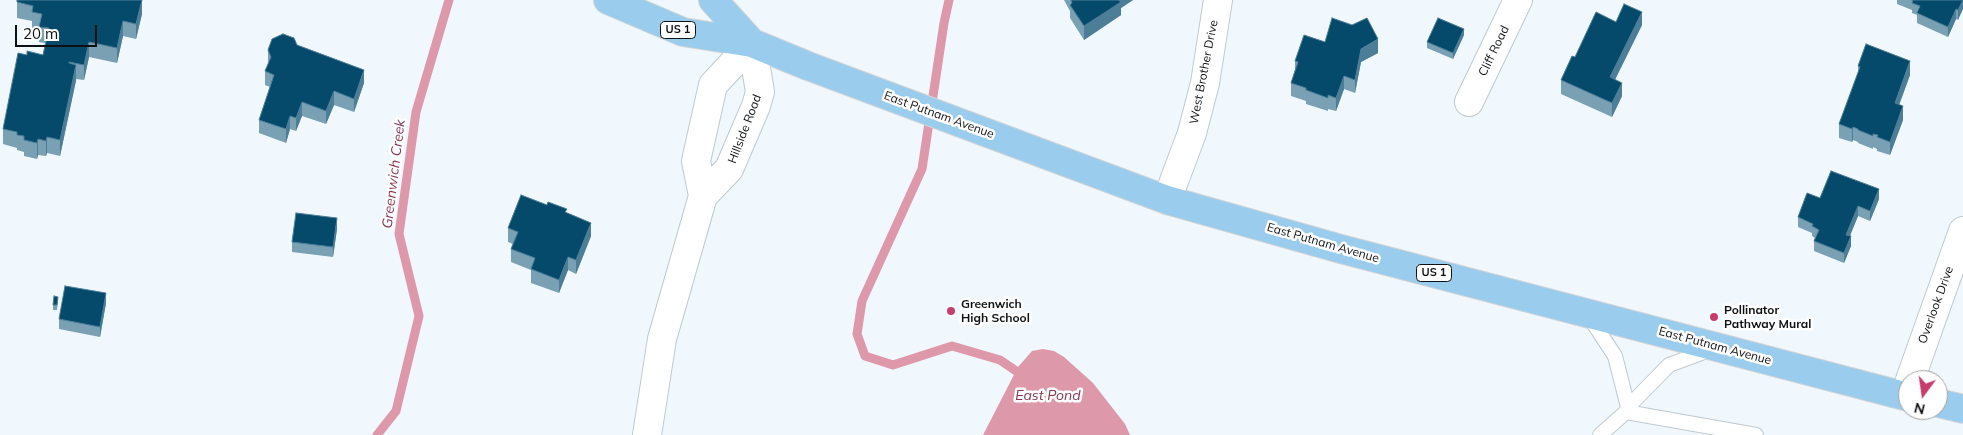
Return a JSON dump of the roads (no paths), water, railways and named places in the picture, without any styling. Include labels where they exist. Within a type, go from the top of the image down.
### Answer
[{"type":"main road","name":"East Putnam Avenue","points":[[608,0],[683,32],[752,43],[872,90],[1168,200],[1340,249],[1717,347],[1898,387]]},
{"type":"main road","name":"East Putnam Avenue","points":[[713,0],[752,43]]},
{"type":"main road","points":[[1948,405],[1963,409]]},
{"type":"street","name":"West Brother Drive","points":[[1168,200],[1192,133],[1205,83],[1218,0]]},
{"type":"street","name":"Cliff Road","points":[[1469,102],[1518,0]]},
{"type":"street","name":"Hillside Road","points":[[703,196],[729,170],[758,99],[760,92],[752,43]]},
{"type":"street","name":"Hillside Road","points":[[646,435],[662,339],[703,196],[696,161],[713,85],[752,43]]},
{"type":"street","name":"Overlook Drive","points":[[1914,370],[1963,231]]},
{"type":"lane","points":[[1586,312],[1615,356],[1627,410]]},
{"type":"lane","points":[[1600,435],[1627,410],[1669,365],[1717,347]]},
{"type":"lane","points":[[1627,410],[1756,435]]},
{"type":"water","name":"East Pond","points":[[1043,349],[1054,351],[1064,357],[1093,383],[1125,424],[1130,435],[983,435],[1018,367],[1032,351]]},
{"type":"waterway","name":"Greenwich Creek","points":[[377,435],[396,411],[419,316],[399,234],[416,112],[449,0]]},
{"type":"waterway","points":[[949,0],[922,169],[862,301],[857,334],[865,356],[893,365],[952,346],[1000,360],[1025,377]]},
{"type":"place","name":"Greenwich High School","points":[[951,311]]},
{"type":"place","name":"Pollinator Pathway Mural","points":[[1714,317]]}]
